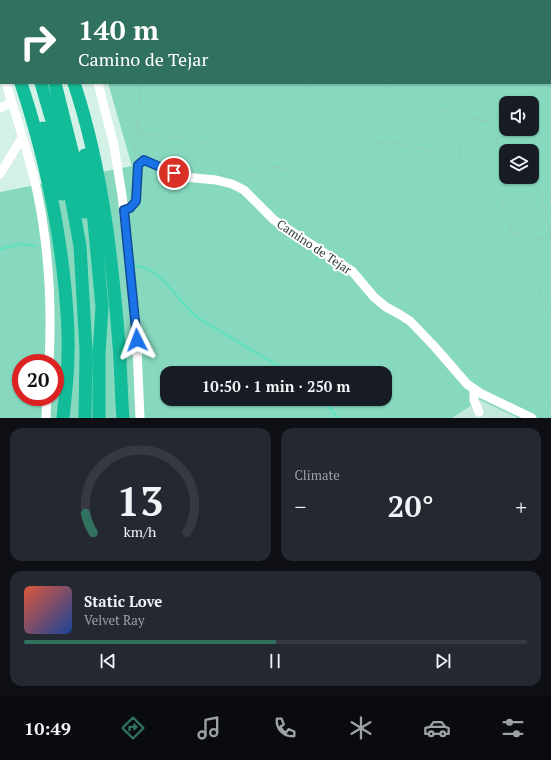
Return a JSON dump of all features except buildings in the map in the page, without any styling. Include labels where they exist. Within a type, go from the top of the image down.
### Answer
[{"type":"highway","points":[[21,84],[47,174],[62,256],[68,327],[68,349],[63,418]]},
{"type":"highway","points":[[27,84],[57,171],[83,291]]},
{"type":"highway","points":[[41,84],[66,169],[80,246],[86,350],[85,418]]},
{"type":"highway","points":[[54,84],[76,167],[88,234],[96,306],[99,353],[99,418]]},
{"type":"highway","points":[[71,84],[87,165],[92,211],[102,308],[99,353]]},
{"type":"highway","points":[[74,84],[80,100],[96,164],[105,209],[115,302],[123,418]]},
{"type":"lane","points":[[6,84],[36,191],[45,242],[50,285],[51,330],[50,354]]},
{"type":"lane","points":[[98,84],[114,146],[124,210],[136,325],[140,418]]},
{"type":"lane","points":[[0,108],[12,102]]},
{"type":"lane","points":[[0,174],[22,138]]},
{"type":"lane","points":[[124,210],[130,208],[136,201],[138,165],[144,160]]},
{"type":"lane","name":"Camino de Tejar","points":[[144,160],[184,177],[216,180],[232,184],[244,190],[274,220],[352,271],[374,297],[386,307],[410,321],[467,384],[480,393],[532,418]]},
{"type":"lane","points":[[474,389],[474,400],[479,412]]},
{"type":"lane","points":[[46,418],[47,406]]},
{"type":"path","points":[[141,84],[136,128],[137,133],[134,150],[136,157],[144,160]]},
{"type":"path","points":[[308,84],[313,87],[331,114],[350,130],[369,140],[384,144],[398,143],[416,147],[462,164],[474,169],[490,183],[502,204],[518,250],[539,290],[551,321]]},
{"type":"path","points":[[383,84],[385,87],[397,92],[400,91],[423,106],[442,110],[459,117],[487,121],[499,115]]},
{"type":"path","points":[[442,110],[448,119],[453,123],[457,132],[462,164]]},
{"type":"path","points":[[137,119],[140,127],[147,134]]},
{"type":"path","points":[[487,121],[497,137],[499,147]]},
{"type":"path","points":[[137,133],[143,135],[152,133],[206,143],[220,150],[234,160],[242,174],[249,176],[267,170],[271,167],[280,168],[290,172],[339,209],[370,248],[383,274],[394,290],[410,306],[415,317]]},
{"type":"path","points":[[512,233],[523,233],[534,239],[551,238],[543,200],[536,184]]},
{"type":"path","points":[[538,189],[551,202]]},
{"type":"path","points":[[548,418],[549,407],[551,406]]},
{"type":"shaded area","points":[[480,400],[518,418],[452,418]]},
{"type":"green space","points":[[108,84],[551,84],[551,418],[518,418],[480,400],[452,418],[0,418],[0,192],[132,166]]},
{"type":"waterway","points":[[0,249],[21,244],[36,246]]},
{"type":"waterway","points":[[136,266],[145,268],[158,276],[172,289],[195,316],[278,366]]},
{"type":"waterway","points":[[328,406],[338,418]]},
{"type":"route","points":[[137,340],[124,210],[130,208],[136,201],[138,165],[144,160],[174,173]]}]
